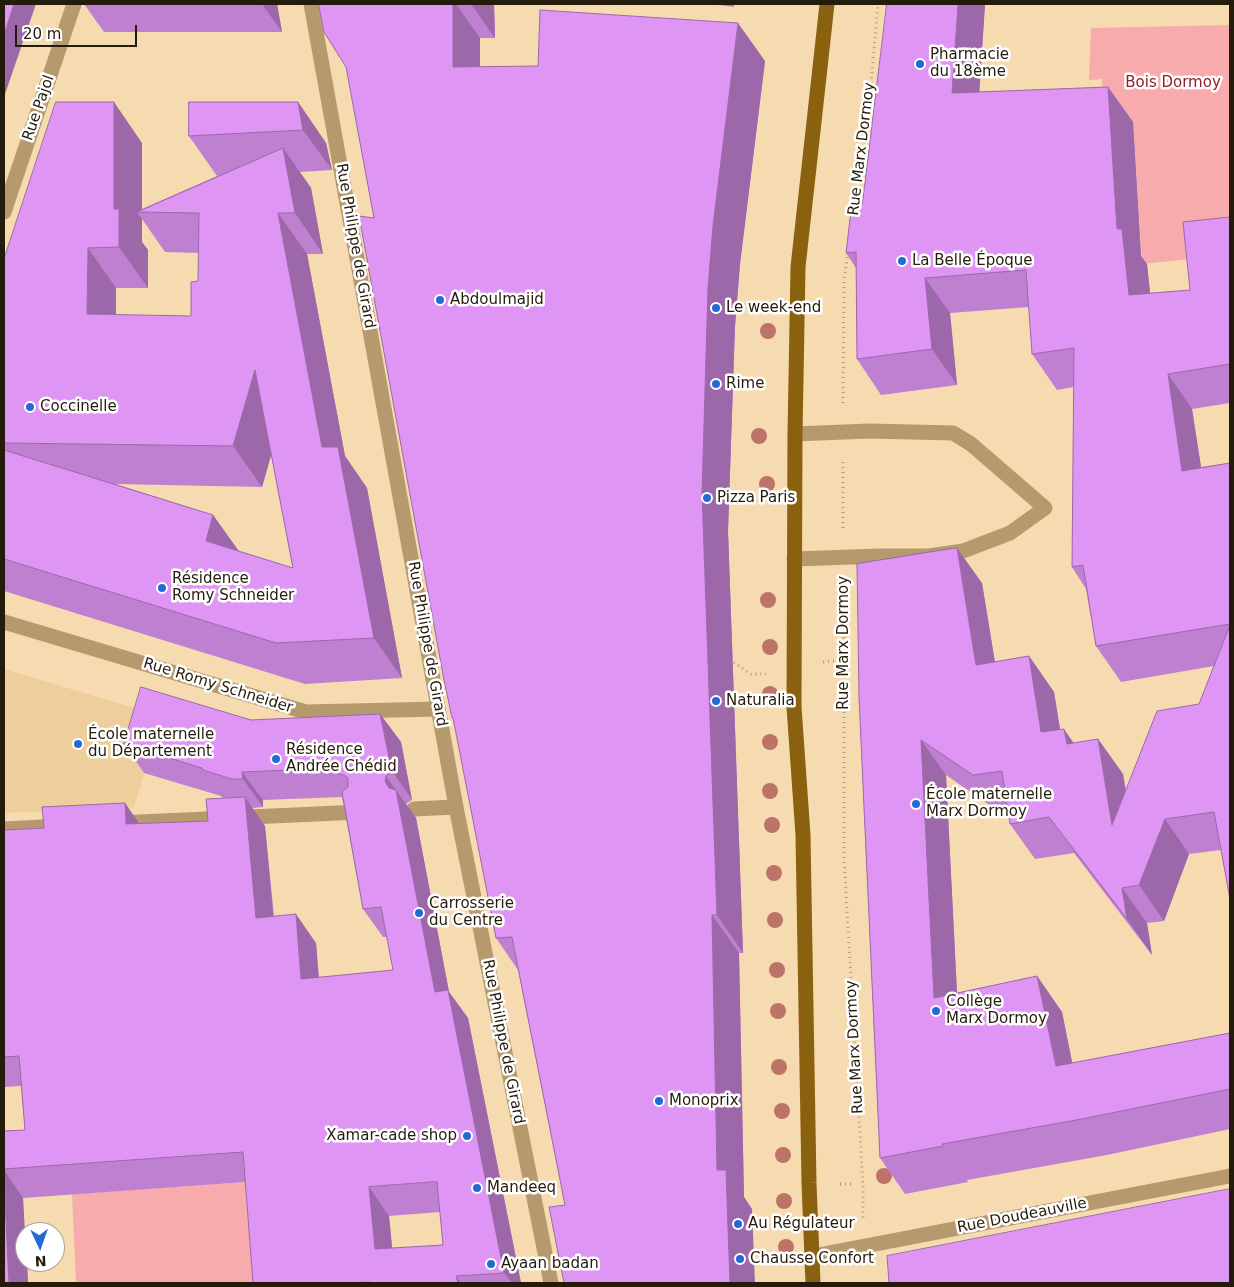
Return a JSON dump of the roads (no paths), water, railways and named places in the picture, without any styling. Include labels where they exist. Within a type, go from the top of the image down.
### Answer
[{"type":"main road","points":[[813,1283],[809,1183],[803,835],[794,707],[795,434],[798,267],[827,4]]},
{"type":"street","name":"Rue Pajol","points":[[4,212],[74,4]]},
{"type":"street","name":"Rue Philippe de Girard","points":[[311,4],[456,807],[551,1283]]},
{"type":"street","points":[[794,559],[929,556],[963,551],[1010,532],[1045,508],[971,444],[953,433],[843,432],[795,434]]},
{"type":"street","name":"Rue Romy Schneider","points":[[4,622],[306,712],[438,709]]},
{"type":"street","points":[[414,809],[456,807]]},
{"type":"street","points":[[103,824],[360,812]]},
{"type":"street","points":[[4,829],[73,825]]},
{"type":"street","name":"Rue Doudeauville","points":[[813,1256],[1230,1176]]},
{"type":"place","name":"Pharmacie du 18ème","points":[[920,64]]},
{"type":"place","name":"La Belle Époque","points":[[902,261]]},
{"type":"place","name":"Abdoulmajid","points":[[440,300]]},
{"type":"place","name":"Le week-end","points":[[716,308]]},
{"type":"place","name":"Rime","points":[[716,384]]},
{"type":"place","name":"Coccinelle","points":[[30,407]]},
{"type":"place","name":"Pizza Paris","points":[[707,498]]},
{"type":"place","name":"Résidence Romy Schneider","points":[[162,588]]},
{"type":"place","name":"Naturalia","points":[[716,701]]},
{"type":"place","name":"École maternelle du Département","points":[[78,744]]},
{"type":"place","name":"Résidence Andrée Chédid","points":[[276,759]]},
{"type":"place","name":"École maternelle Marx Dormoy","points":[[916,804]]},
{"type":"place","name":"Carrosserie du Centre","points":[[419,913]]},
{"type":"place","name":"Collège Marx Dormoy","points":[[936,1011]]},
{"type":"place","name":"Monoprix","points":[[659,1101]]},
{"type":"place","name":"Xamar-cade shop","points":[[467,1136]]},
{"type":"place","name":"Mandeeq","points":[[477,1188]]},
{"type":"place","name":"Au Régulateur","points":[[738,1224]]},
{"type":"place","name":"Chausse Confort","points":[[740,1259]]},
{"type":"place","name":"Ayaan badan","points":[[491,1264]]},
{"type":"park label","name":"Bois Dormoy","points":[[1173,83]]}]
